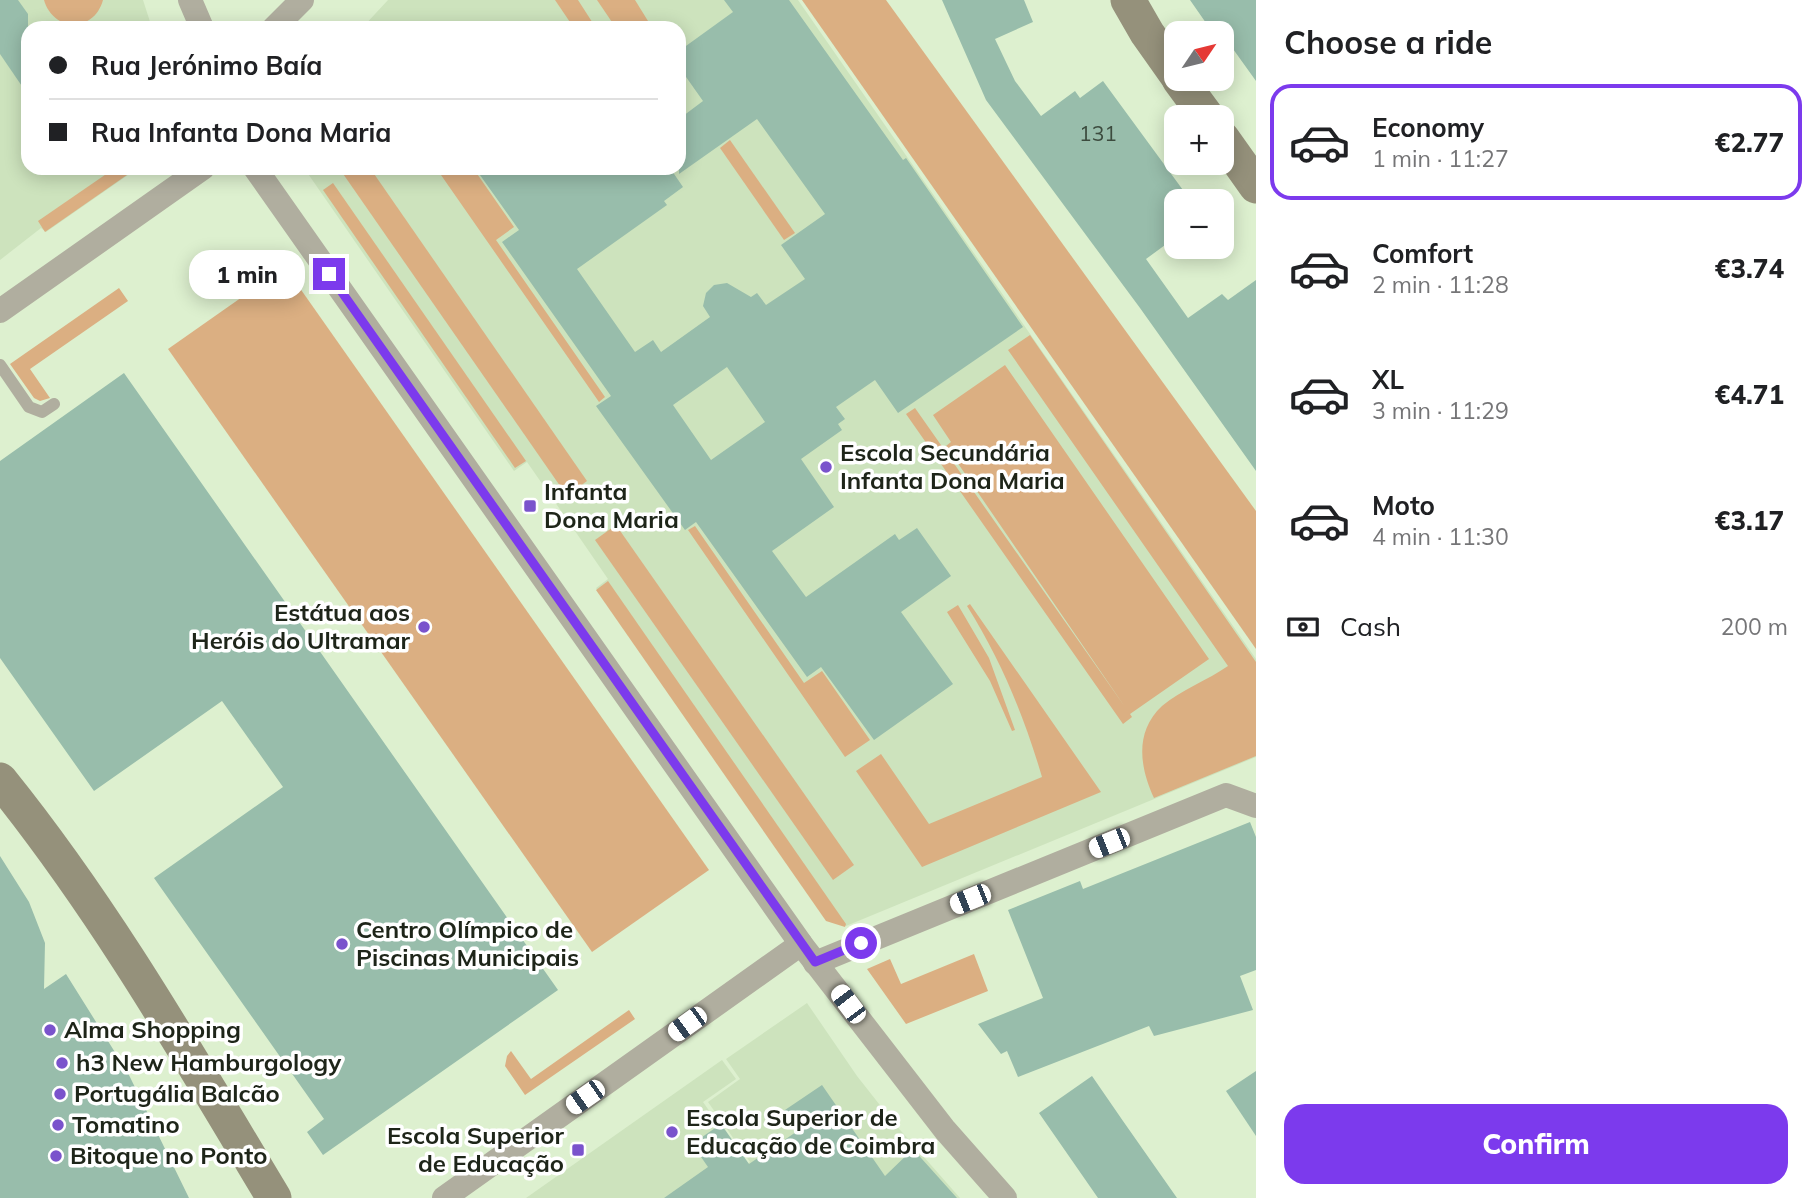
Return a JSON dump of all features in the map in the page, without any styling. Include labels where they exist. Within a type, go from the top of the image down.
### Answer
[{"type":"main road","points":[[1128,0],[1164,57]]},
{"type":"main road","points":[[1234,155],[1256,186]]},
{"type":"main road","points":[[0,780],[69,873],[145,985],[274,1198]]},
{"type":"street","points":[[190,0],[198,21]]},
{"type":"street","points":[[281,21],[302,0]]},
{"type":"street","points":[[0,311],[193,175]]},
{"type":"street","points":[[259,175],[808,953],[945,1130],[1005,1198]]},
{"type":"street","points":[[443,1198],[808,953],[991,890],[1226,795],[1256,806]]},
{"type":"lane","points":[[0,365],[29,407],[42,412],[54,404]]},
{"type":"shaded area","points":[[0,0],[143,0],[150,21],[21,21],[21,175],[128,175],[46,232],[41,228],[0,260]]},
{"type":"shaded area","points":[[44,0],[103,0],[98,11],[86,21],[61,21],[49,11]]},
{"type":"shaded area","name":"Escola Secundária Infanta Dona Maria","points":[[388,0],[798,0],[1256,659],[1256,757],[846,926],[827,920],[596,588],[608,579],[566,518],[527,462],[514,471],[309,175],[686,175],[686,21],[368,21]]},
{"type":"shaded area","points":[[555,0],[578,0],[592,21],[569,21]]},
{"type":"shaded area","points":[[597,0],[635,0],[648,21],[611,21]]},
{"type":"shaded area","points":[[802,0],[886,0],[1256,511],[1256,649]]},
{"type":"shaded area","points":[[730,140],[795,233],[784,240],[720,148]]},
{"type":"shaded area","points":[[105,175],[127,175],[45,232],[38,221]]},
{"type":"shaded area","points":[[344,175],[375,175],[587,481],[567,496]]},
{"type":"shaded area","points":[[441,175],[478,175],[514,227],[496,240],[605,397],[599,402]]},
{"type":"shaded area","points":[[333,183],[526,461],[515,468],[323,190]]},
{"type":"shaded area","points":[[285,267],[709,870],[592,952],[168,349]]},
{"type":"shaded area","points":[[119,288],[128,301],[30,369],[50,398],[40,401],[34,398],[10,364]]},
{"type":"shaded area","points":[[1030,335],[1256,662],[1256,756],[1154,798],[1145,775],[1142,750],[1143,739],[1153,716],[1169,700],[1228,666],[1008,350]]},
{"type":"shaded area","points":[[1005,365],[1209,659],[1130,714],[1132,717],[1123,724],[906,414],[915,408],[1125,707],[946,446],[951,442],[933,415]]},
{"type":"shaded area","points":[[616,525],[854,865],[833,880],[595,540]]},
{"type":"shaded area","points":[[695,526],[804,683],[822,671],[870,740],[845,757],[688,530]]},
{"type":"shaded area","points":[[608,581],[846,924],[845,927],[826,921],[596,590]]},
{"type":"shaded area","points":[[970,604],[1101,792],[922,867],[856,771],[881,754],[929,824],[1042,777],[1010,689],[991,647],[967,606]]},
{"type":"shaded area","points":[[958,605],[989,658],[1015,730],[1012,731],[990,681],[947,612]]},
{"type":"shaded area","points":[[974,954],[988,991],[906,1024],[867,969],[890,959],[901,984]]},
{"type":"shaded area","points":[[807,1003],[857,1076],[960,1198],[754,1198],[736,1172],[750,1162],[708,1102],[740,1079],[726,1059]]},
{"type":"shaded area","points":[[629,1010],[635,1019],[525,1095],[505,1066],[511,1051],[531,1079]]},
{"type":"shaded area","name":"Escola Superior de Educação de Coimbra","points":[[722,1060],[736,1079],[703,1102],[745,1162],[749,1198],[526,1198]]},
{"type":"building","points":[[0,0],[18,0],[28,14],[28,21],[21,21],[21,85],[0,54]]},
{"type":"building","points":[[724,0],[789,0],[903,160],[906,158],[1023,327],[898,413],[875,380],[836,407],[845,419],[838,424],[842,430],[801,459],[834,507],[772,551],[806,597],[895,534],[899,540],[917,528],[951,576],[901,612],[953,684],[874,740],[821,667],[807,677],[696,522],[685,530],[596,406],[611,396],[502,242],[519,230],[480,175],[675,175],[683,187],[664,201],[667,205],[577,269],[635,352],[653,340],[661,352],[710,317],[703,306],[706,293],[714,285],[727,283],[751,297],[757,293],[766,305],[805,279],[781,245],[825,214],[757,119],[686,169],[686,114],[703,101],[686,77],[686,46],[733,12]],"holes":[[[727,367],[765,422],[711,460],[673,405]]]},
{"type":"building","points":[[942,0],[1024,0],[1033,22],[995,39],[1015,81],[1041,116],[1075,91],[1080,98],[1103,81],[1164,164],[1164,175],[1172,175],[1182,189],[1164,189],[1164,246],[1146,259],[1188,318],[1222,294],[1228,300],[1256,280],[1256,471],[1140,308],[986,100]]},
{"type":"building","points":[[1190,0],[1256,0],[1256,81],[1234,50],[1234,21],[1205,21]]},
{"type":"building","points":[[124,373],[558,990],[323,1155],[307,1132],[324,1119],[154,878],[283,787],[222,701],[94,791],[0,658],[0,461]]},
{"type":"building","points":[[1250,822],[1256,837],[1256,970],[1240,976],[1253,1010],[1154,1036],[1149,1026],[1018,1077],[1007,1051],[1001,1054],[978,1024],[1043,998],[1008,910],[1080,881],[1083,889]]},
{"type":"building","name":"Alma Shopping","points":[[0,856],[29,902],[45,943],[44,989],[66,974],[128,1073],[189,1198],[0,1198]]},
{"type":"building","points":[[1256,1071],[1256,1136],[1226,1091]]},
{"type":"building","points":[[1092,1076],[1177,1198],[1098,1198],[1039,1113]]},
{"type":"building","points":[[822,1085],[885,1176],[913,1149],[957,1198],[664,1198],[708,1167],[692,1144],[721,1124],[749,1164],[796,1132],[782,1112]]},
{"type":"place","name":"Escola Secundária Infanta Dona Maria","points":[[826,467]]},
{"type":"place","name":"Infanta Dona Maria","points":[[530,506]]},
{"type":"place","name":"Estátua aos Heróis do Ultramar","points":[[424,627]]},
{"type":"place","name":"Centro Olímpico de Piscinas Municipais","points":[[342,944]]},
{"type":"place","name":"Alma Shopping","points":[[50,1030]]},
{"type":"place","name":"h3 New Hamburgology","points":[[62,1063]]},
{"type":"place","name":"Portugália Balcão","points":[[60,1094]]},
{"type":"place","name":"Tomatino","points":[[58,1125]]},
{"type":"place","name":"Escola Superior de Educação de Coimbra","points":[[672,1132]]},
{"type":"place","name":"Escola Superior de Educação","points":[[578,1150]]},
{"type":"place","name":"Bitoque no Ponto","points":[[56,1156]]},
{"type":"route","points":[[329,274],[815,962],[861,943]]}]
